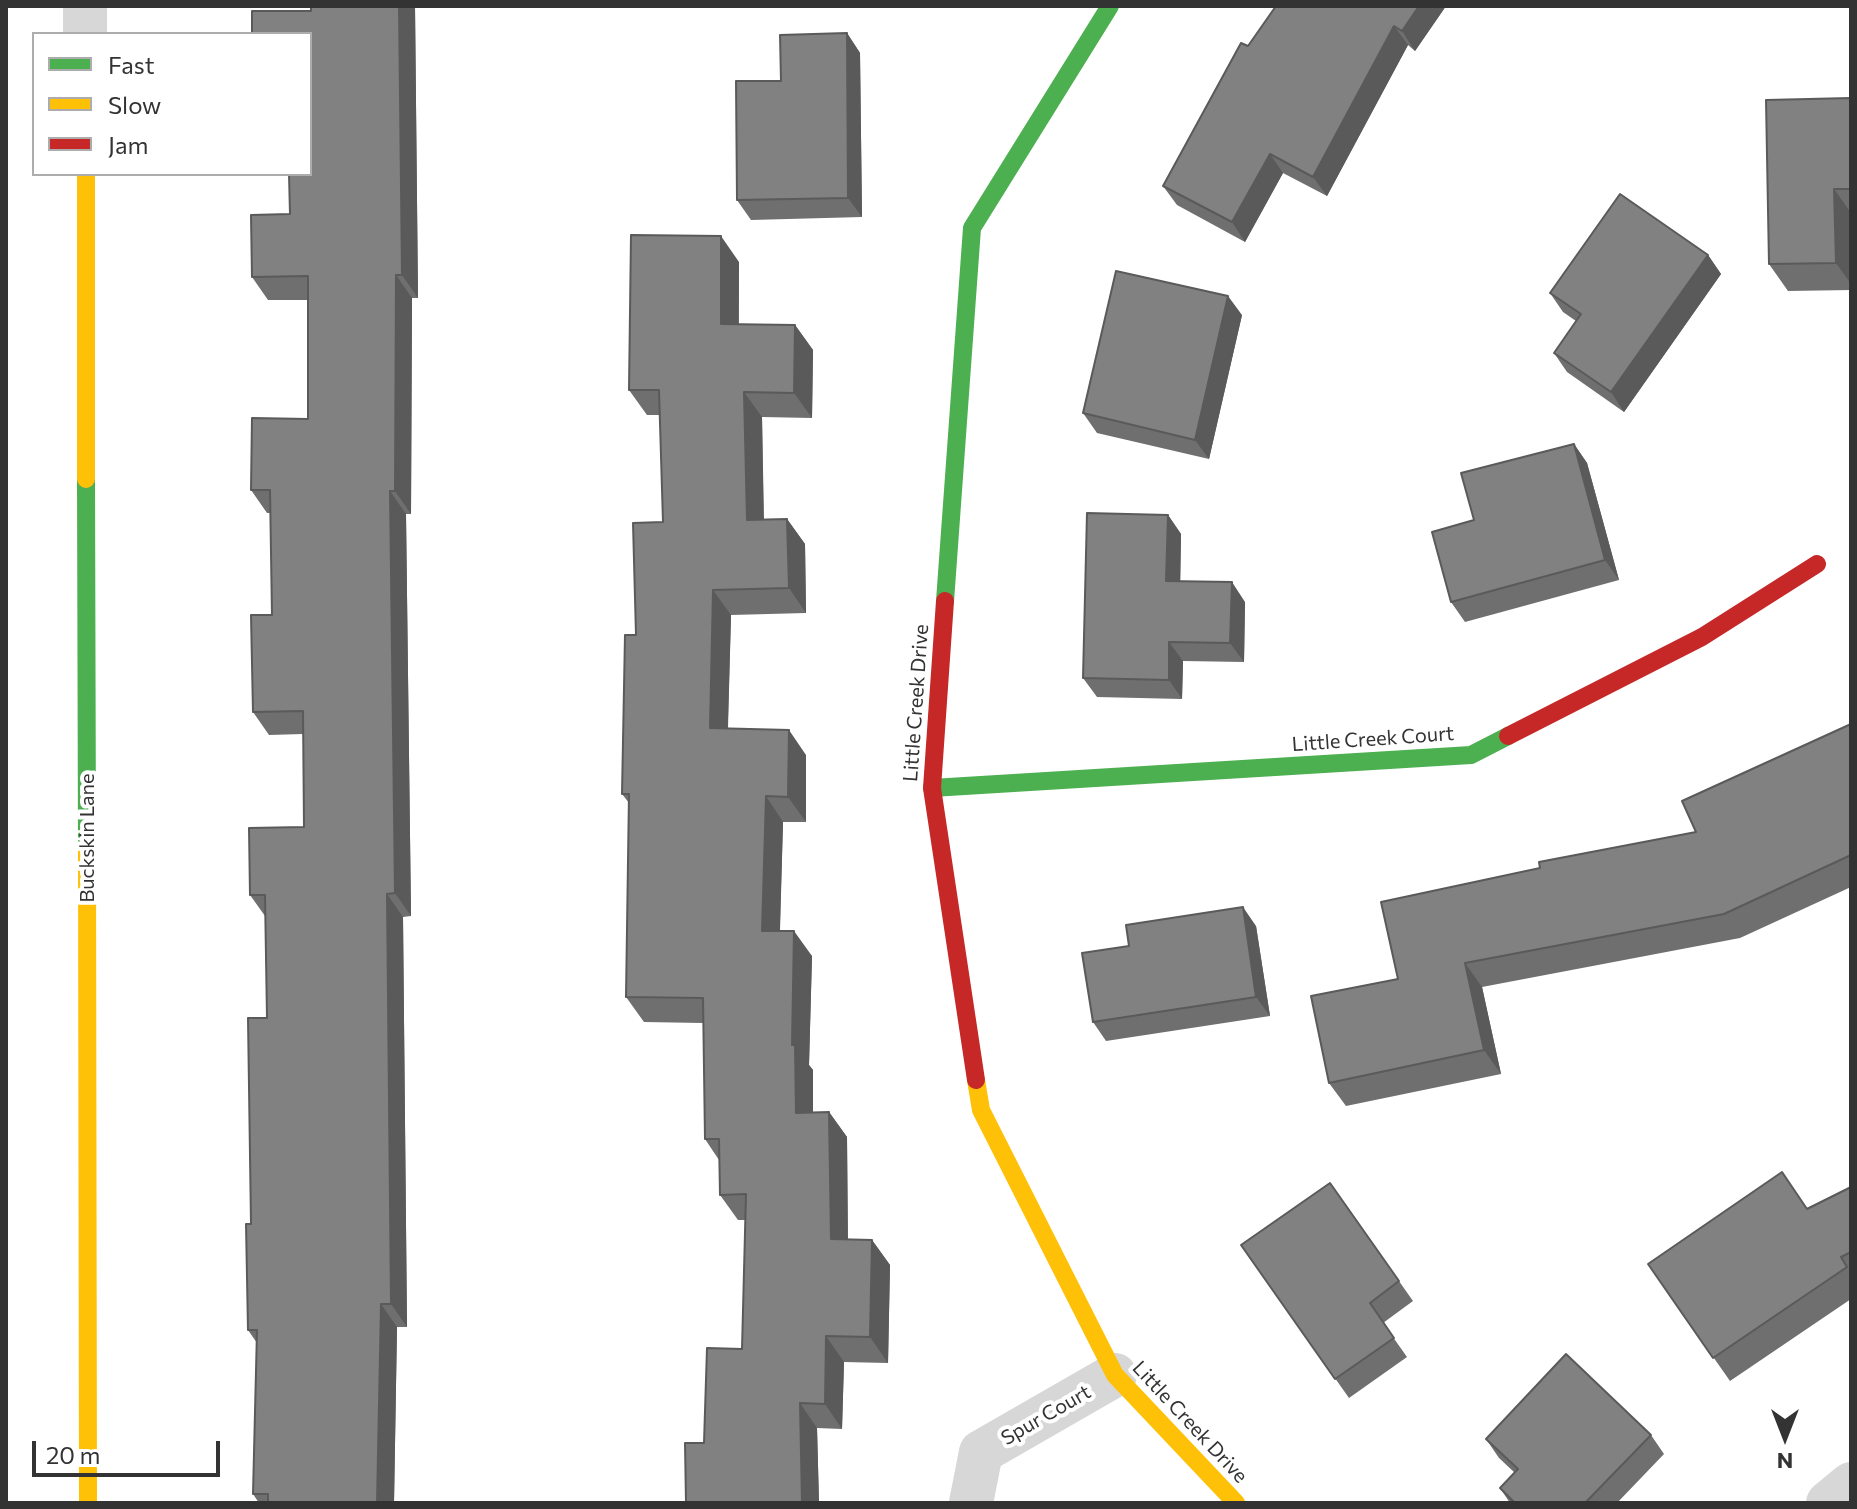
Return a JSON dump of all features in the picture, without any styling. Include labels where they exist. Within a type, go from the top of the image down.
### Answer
[{"type":"street","points":[[85,6],[85,32]]},
{"type":"street","name":"Little Creek Drive","points":[[1110,6],[972,228],[932,788],[981,1110],[1115,1375],[1236,1503]]},
{"type":"street","name":"Buckskin Lane","points":[[86,176],[88,1503]]},
{"type":"street","name":"Little Creek Court","points":[[932,788],[1471,755],[1702,637],[1817,564]]},
{"type":"street","name":"Spur Court","points":[[971,1503],[981,1452],[1115,1375]]},
{"type":"street","points":[[1828,1503],[1851,1484]]},
{"type":"building","points":[[311,6],[399,6],[402,275],[396,275],[395,491],[390,491],[395,893],[387,894],[391,1304],[381,1304],[377,1503],[268,1503],[268,1494],[253,1494],[257,1330],[248,1330],[246,1224],[251,1224],[248,1018],[267,1018],[265,895],[250,895],[249,828],[304,827],[303,711],[253,712],[251,615],[272,615],[270,490],[251,490],[252,418],[308,419],[308,276],[252,277],[251,215],[290,214],[289,176],[312,176],[312,32],[252,32],[252,11],[311,11]]},
{"type":"building","points":[[1276,6],[1419,6],[1402,31],[1394,26],[1313,177],[1270,154],[1232,222],[1163,186],[1241,43],[1248,46]]},
{"type":"building","points":[[847,33],[848,198],[737,200],[736,81],[781,81],[780,35]]},
{"type":"building","points":[[1851,98],[1851,189],[1834,189],[1836,263],[1769,264],[1766,100]]},
{"type":"building","points":[[1620,194],[1708,255],[1611,392],[1554,353],[1581,314],[1550,293]]},
{"type":"building","points":[[631,235],[721,236],[721,324],[795,325],[794,393],[744,392],[747,520],[787,519],[789,588],[713,590],[710,728],[789,730],[788,797],[766,796],[762,931],[794,931],[792,1045],[795,1045],[796,1113],[829,1112],[831,1239],[872,1240],[870,1337],[826,1336],[825,1404],[800,1403],[802,1503],[686,1503],[685,1443],[704,1443],[707,1348],[742,1349],[746,1194],[720,1195],[719,1139],[705,1139],[703,998],[626,997],[629,794],[622,794],[625,635],[636,635],[633,523],[663,522],[659,390],[629,390]]},
{"type":"building","points":[[1116,271],[1228,296],[1195,440],[1083,413]]},
{"type":"building","points":[[1574,444],[1605,560],[1451,602],[1432,532],[1474,520],[1461,473]]},
{"type":"building","points":[[1087,513],[1168,515],[1166,581],[1232,582],[1230,643],[1169,642],[1169,680],[1083,678]]},
{"type":"building","points":[[1851,724],[1851,855],[1724,914],[1465,963],[1484,1050],[1329,1083],[1311,996],[1398,979],[1381,902],[1540,868],[1539,862],[1696,832],[1682,801]]},
{"type":"building","points":[[1243,907],[1256,997],[1093,1022],[1082,953],[1129,946],[1126,925]]},
{"type":"building","points":[[1782,1172],[1807,1209],[1851,1187],[1851,1252],[1841,1257],[1847,1267],[1713,1358],[1648,1264]]},
{"type":"building","points":[[1330,1183],[1399,1281],[1370,1303],[1394,1338],[1335,1379],[1241,1245]]},
{"type":"building","points":[[1566,1354],[1651,1435],[1585,1503],[1515,1503],[1500,1488],[1518,1469],[1486,1439]]},
{"type":"traffic: fast","points":[[945,601],[972,228],[1110,6]]},
{"type":"traffic: fast","points":[[86,479],[87,850]]},
{"type":"traffic: fast","points":[[932,788],[1471,755],[1508,736]]},
{"type":"traffic: slow","points":[[86,176],[86,479]]},
{"type":"traffic: slow","points":[[87,850],[88,1503]]},
{"type":"traffic: slow","points":[[976,1080],[981,1110],[1115,1375],[1236,1503]]},
{"type":"traffic: jam","points":[[1508,736],[1702,637],[1817,564]]},
{"type":"traffic: jam","points":[[945,601],[932,788],[976,1080]]}]
